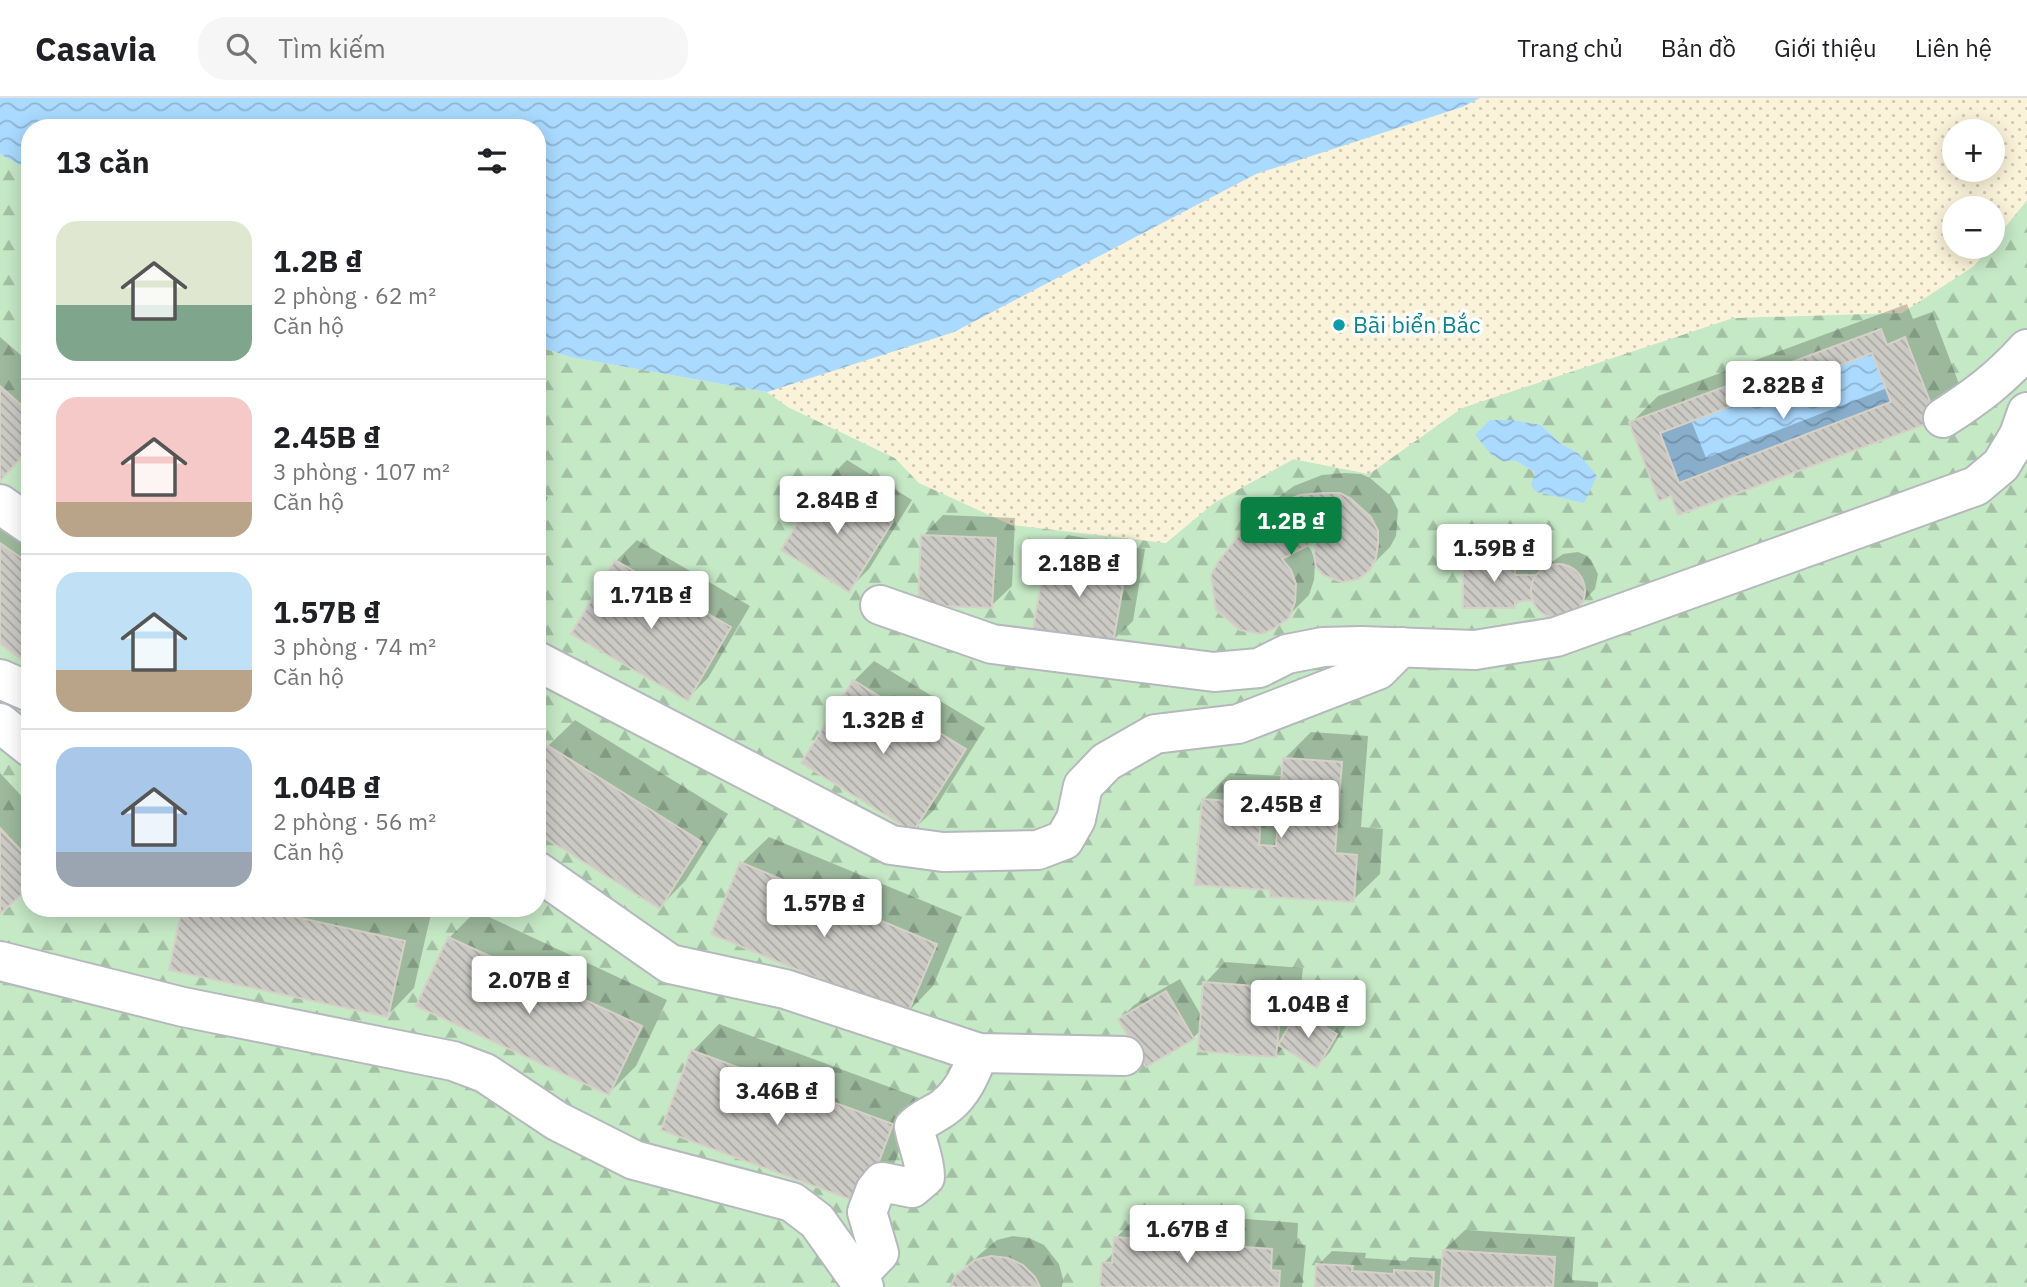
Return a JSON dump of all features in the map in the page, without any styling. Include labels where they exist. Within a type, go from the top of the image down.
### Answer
[{"type":"lane","points":[[1943,418],[1981,393],[2027,349]]},
{"type":"lane","points":[[880,605],[992,645],[1214,672],[1259,668],[1287,654],[1323,647],[1475,650],[1556,637],[1976,486],[2001,465],[2019,435],[2027,412]]},
{"type":"lane","points":[[0,504],[21,519]]},
{"type":"lane","points":[[546,666],[891,845],[943,852],[1038,850],[1064,840],[1076,818],[1083,786],[1106,762],[1155,734],[1238,724],[1378,670],[1401,647]]},
{"type":"lane","points":[[0,679],[21,688]]},
{"type":"lane","points":[[0,723],[21,740]]},
{"type":"lane","points":[[546,877],[670,964],[785,989],[979,1053],[1124,1056]]},
{"type":"lane","points":[[0,961],[183,1007],[453,1061],[485,1073],[557,1121],[634,1160],[792,1202],[817,1221],[861,1282],[879,1253],[867,1212],[875,1191],[882,1182],[912,1188],[925,1177],[925,1163],[914,1127],[925,1117],[946,1106],[966,1084],[979,1053]]},
{"type":"green space","points":[[0,154],[21,166],[21,917],[546,917],[546,349],[570,357],[767,392],[788,407],[895,458],[919,483],[1165,543],[1214,503],[1294,459],[1369,474],[1461,408],[1733,318],[1902,312],[1974,266],[1980,259],[2005,259],[2005,227],[2027,200],[2027,1287],[0,1287]],"holes":[[[1541,425],[1560,443],[1578,453],[1535,472],[1514,460],[1504,462]]]},
{"type":"sand","name":"Bãi biển Bắc","points":[[1480,98],[2027,98],[2027,200],[2005,227],[2005,196],[1942,196],[1942,259],[1980,259],[1974,266],[1902,313],[1733,318],[1462,408],[1369,474],[1293,459],[1214,503],[1166,543],[1011,525],[919,483],[895,458],[788,407],[767,392],[954,332],[1256,174],[1462,107]]},
{"type":"water","points":[[0,98],[1480,98],[1462,107],[1256,174],[954,332],[767,392],[570,357],[546,349],[546,119],[21,119],[21,166],[0,154]]},
{"type":"water","points":[[1872,353],[1891,402],[1679,483],[1660,433]]},
{"type":"water","points":[[1490,420],[1541,425],[1560,443],[1578,453],[1597,476],[1584,503],[1537,492],[1531,486],[1535,472],[1514,460],[1504,462],[1491,454],[1475,435]]},
{"type":"building","points":[[1881,329],[1887,345],[1905,337],[1937,420],[1678,515],[1671,496],[1659,501],[1629,422]],"holes":[[[1872,353],[1891,402],[1679,483],[1660,433]]]},
{"type":"building","points":[[0,386],[21,405],[21,458],[0,481]]},
{"type":"building","points":[[825,479],[893,521],[849,592],[781,550]]},
{"type":"building","points":[[1340,493],[1350,498],[1371,517],[1378,531],[1378,544],[1376,558],[1370,570],[1358,579],[1342,582],[1323,575],[1316,567],[1316,541],[1282,559],[1291,570],[1296,584],[1295,602],[1289,618],[1262,634],[1240,630],[1216,610],[1211,575],[1218,562],[1249,522],[1272,506],[1300,495]]},
{"type":"building","points":[[921,535],[996,538],[992,608],[918,605]]},
{"type":"building","points":[[0,543],[21,558],[21,659],[0,644]]},
{"type":"building","points":[[1046,555],[1126,569],[1113,643],[1033,629]]},
{"type":"building","points":[[1463,558],[1514,558],[1515,575],[1537,575],[1531,588],[1533,600],[1515,602],[1515,608],[1463,608]]},
{"type":"building","points":[[615,560],[731,627],[688,701],[571,634]]},
{"type":"building","points":[[1558,564],[1577,572],[1585,591],[1577,610],[1558,618],[1539,610],[1531,591],[1539,572]]},
{"type":"building","points":[[853,680],[966,749],[913,832],[801,763]]},
{"type":"building","points":[[546,746],[702,842],[660,909],[546,839]]},
{"type":"building","points":[[1283,758],[1342,762],[1335,853],[1357,855],[1354,902],[1270,897],[1270,890],[1195,885],[1202,799],[1262,803],[1259,845],[1276,846]]},
{"type":"building","points":[[0,828],[21,850],[21,895],[0,914]]},
{"type":"building","points":[[740,862],[937,944],[907,1015],[711,934]]},
{"type":"building","points":[[180,917],[296,917],[405,941],[388,1017],[169,970]]},
{"type":"building","points":[[448,937],[642,1026],[609,1095],[416,1006]]},
{"type":"building","points":[[1203,982],[1283,988],[1276,1057],[1198,1051]]},
{"type":"building","points":[[1166,991],[1194,1039],[1146,1067],[1118,1019]]},
{"type":"building","points":[[1298,1011],[1337,1034],[1317,1068],[1278,1045]]},
{"type":"building","points":[[691,1050],[893,1124],[863,1204],[661,1130]]},
{"type":"building","points":[[1114,1237],[1272,1249],[1271,1270],[1280,1271],[1279,1287],[1100,1287],[1102,1262],[1112,1263]]},
{"type":"building","points":[[1443,1250],[1555,1257],[1553,1287],[1440,1287]]},
{"type":"building","points":[[991,1256],[1008,1258],[1023,1265],[1035,1277],[1040,1287],[950,1287],[956,1275],[975,1260]]},
{"type":"building","points":[[1316,1264],[1353,1266],[1352,1271],[1394,1274],[1394,1270],[1434,1272],[1433,1287],[1315,1287]]},
{"type":"place","name":"Bãi biển Bắc","points":[[1339,325]]}]
